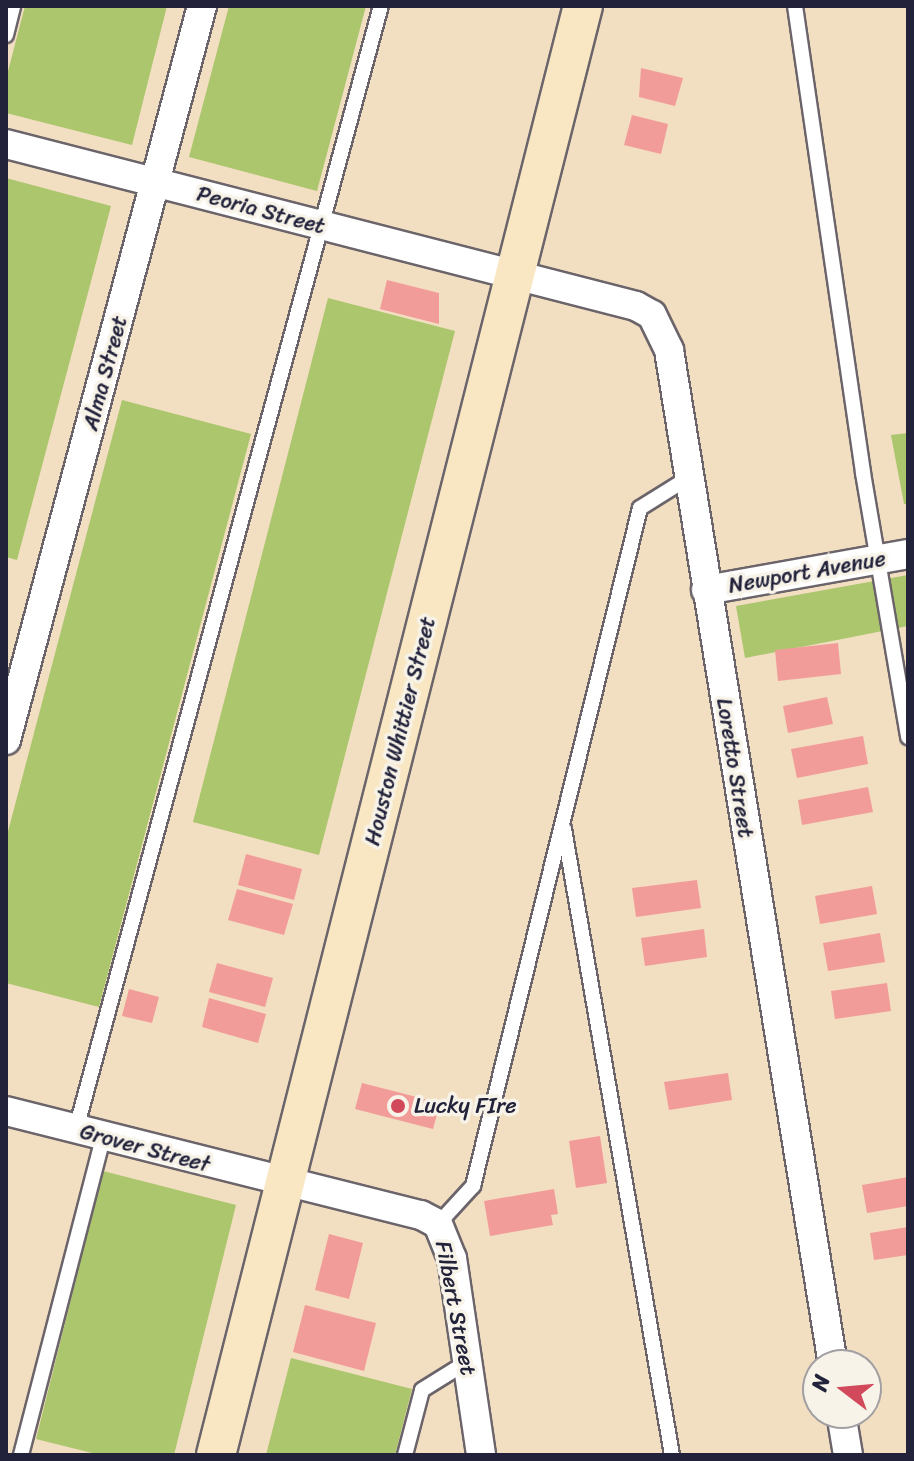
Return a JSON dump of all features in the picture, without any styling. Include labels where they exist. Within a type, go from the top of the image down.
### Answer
[{"type":"street","name":"Alma Street","points":[[6,740],[202,6]]},
{"type":"street","name":"Houston Whittier Street","points":[[216,1455],[583,6]]},
{"type":"street","name":"Peoria Street","points":[[6,144],[516,277]]},
{"type":"street","name":"Loretto Street","points":[[516,277],[652,315],[669,350],[830,1349]]},
{"type":"street","name":"Newport Avenue","points":[[706,590],[908,554]]},
{"type":"street","name":"Grover Street","points":[[6,1111],[285,1184]]},
{"type":"street","name":"Filbert Street","points":[[285,1184],[421,1215],[438,1224],[452,1258],[481,1455]]},
{"type":"street","points":[[844,1429],[848,1455]]},
{"type":"lane","points":[[6,35],[13,6]]},
{"type":"lane","points":[[21,1455],[89,1133],[321,226],[381,6]]},
{"type":"lane","points":[[795,6],[877,560],[908,737]]},
{"type":"lane","points":[[438,1224],[473,1186],[640,508],[688,478]]},
{"type":"lane","points":[[562,822],[672,1455]]},
{"type":"lane","points":[[405,1455],[422,1390],[467,1362]]},
{"type":"green space","points":[[25,6],[167,6],[132,145],[6,113],[6,79]]},
{"type":"green space","points":[[229,6],[366,6],[317,191],[189,157]]},
{"type":"green space","points":[[6,178],[111,206],[17,560],[6,557]]},
{"type":"green space","points":[[328,298],[455,331],[319,855],[193,822]]},
{"type":"green space","points":[[122,400],[251,434],[99,1007],[6,983],[6,839]]},
{"type":"green space","points":[[908,433],[908,504],[904,504],[891,435]]},
{"type":"green space","points":[[908,575],[908,626],[745,658],[736,606]]},
{"type":"green space","points":[[103,1171],[236,1205],[174,1455],[100,1455],[36,1439]]},
{"type":"green space","points":[[291,1358],[412,1389],[395,1455],[266,1455]]},
{"type":"building","points":[[641,68],[683,78],[675,106],[639,97]]},
{"type":"building","points":[[632,115],[668,124],[661,154],[624,145]]},
{"type":"building","points":[[387,280],[439,293],[439,324],[380,309]]},
{"type":"building","points":[[838,643],[841,674],[778,681],[775,650]]},
{"type":"building","points":[[827,697],[833,724],[788,733],[783,706]]},
{"type":"building","points":[[863,736],[868,764],[797,778],[791,749]]},
{"type":"building","points":[[868,787],[873,812],[802,825],[798,800]]},
{"type":"building","points":[[246,854],[302,869],[294,900],[238,885]]},
{"type":"building","points":[[697,880],[701,908],[636,917],[632,888]]},
{"type":"building","points":[[872,886],[877,914],[820,924],[815,896]]},
{"type":"building","points":[[237,889],[293,904],[284,935],[228,920]]},
{"type":"building","points":[[704,929],[707,957],[645,966],[641,938]]},
{"type":"building","points":[[880,933],[885,962],[828,971],[823,943]]},
{"type":"building","points":[[217,963],[273,978],[265,1007],[209,992]]},
{"type":"building","points":[[887,983],[891,1011],[835,1019],[831,991]]},
{"type":"building","points":[[129,989],[159,997],[152,1023],[122,1016]]},
{"type":"building","points":[[209,998],[266,1014],[258,1043],[202,1027]]},
{"type":"building","points":[[728,1073],[732,1100],[669,1110],[664,1082]]},
{"type":"building","name":"Lucky FIre","points":[[362,1083],[440,1103],[433,1129],[355,1109]]},
{"type":"building","points":[[600,1136],[607,1183],[576,1188],[569,1141]]},
{"type":"building","points":[[908,1177],[908,1206],[867,1213],[862,1185]]},
{"type":"building","points":[[554,1189],[558,1214],[551,1215],[553,1225],[490,1236],[484,1201]]},
{"type":"building","points":[[908,1227],[908,1255],[874,1260],[870,1233]]},
{"type":"building","points":[[329,1234],[363,1243],[349,1299],[315,1290]]},
{"type":"building","points":[[305,1305],[376,1323],[364,1371],[293,1352]]},
{"type":"place","name":"Lucky FIre","points":[[398,1106]]}]
